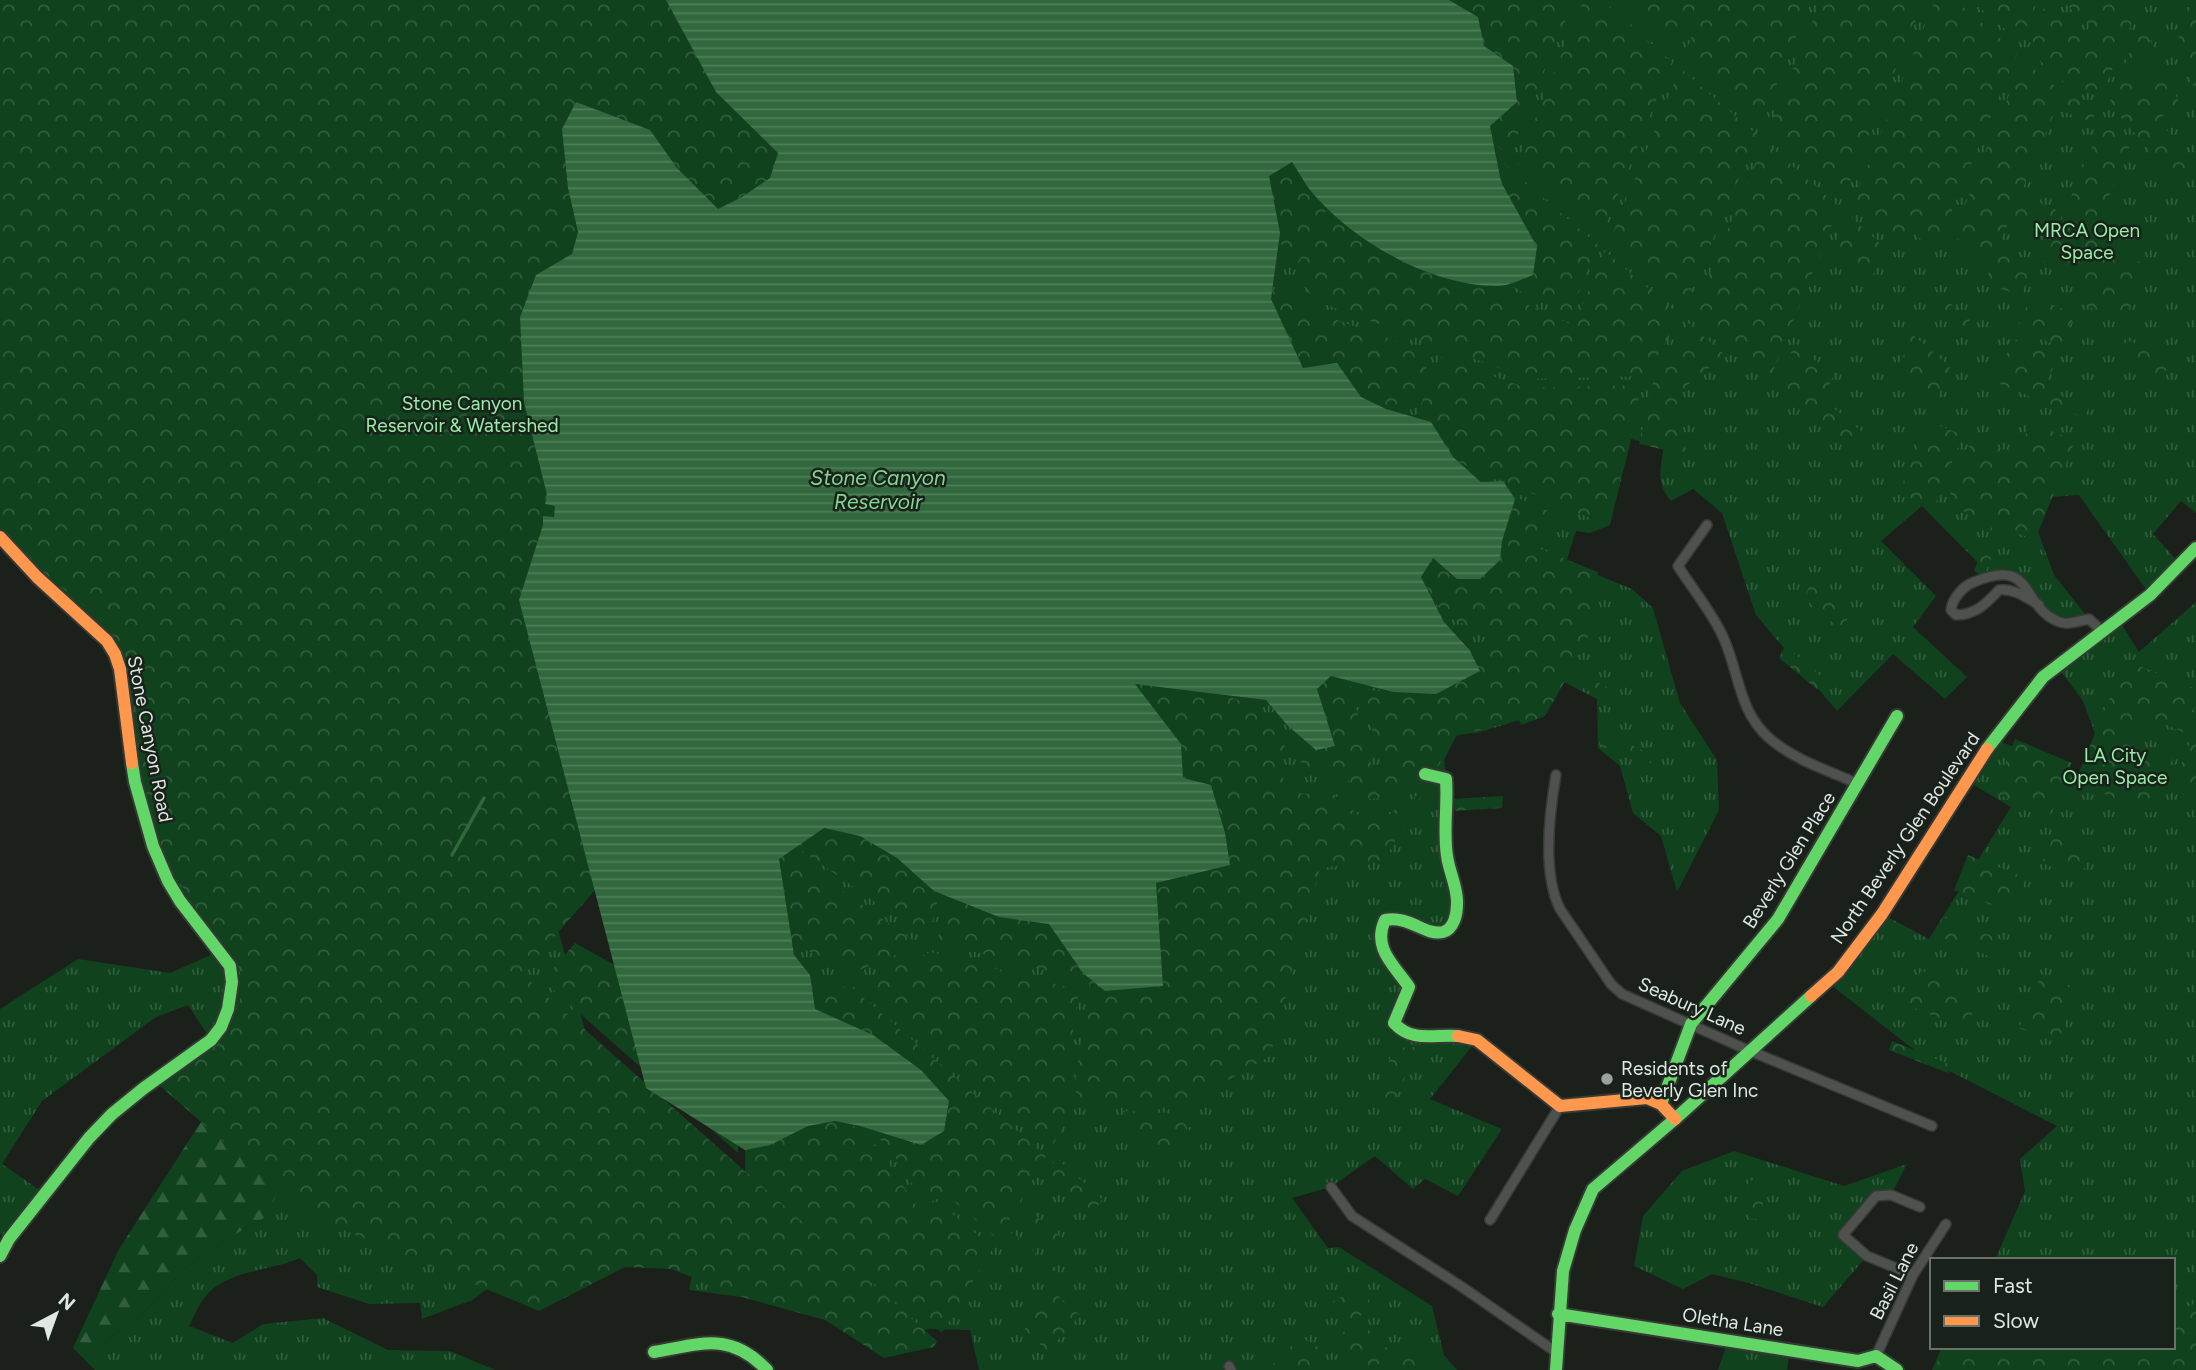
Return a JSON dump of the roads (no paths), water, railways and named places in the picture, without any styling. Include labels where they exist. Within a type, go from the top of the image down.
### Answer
[{"type":"street","points":[[1707,525],[1678,566],[1726,641],[1745,706],[1755,723],[1769,738],[1788,751],[1859,784]]},
{"type":"street","name":"Stone Canyon Road","points":[[0,537],[37,577],[107,641],[115,654],[120,669],[135,782],[153,846],[180,901],[230,966],[232,982],[228,1009],[221,1027],[211,1040],[144,1088],[97,1130],[54,1180],[9,1239],[0,1256]]},
{"type":"street","name":"North Beverly Glen Boulevard","points":[[1556,1370],[1563,1270],[1575,1230],[1593,1189],[1838,972],[1882,914],[1994,739],[2043,677],[2151,595],[2196,548]]},
{"type":"street","points":[[2039,605],[2017,592],[2003,589],[1975,612],[1956,615],[1951,610],[1952,603],[1969,584],[1990,575],[2005,574],[2018,579],[2028,588],[2043,611],[2056,621],[2067,624],[2089,619],[2102,631]]},
{"type":"street","name":"Beverly Glen Place","points":[[1661,1104],[1691,1024],[1778,919],[1897,716]]},
{"type":"street","points":[[1424,774],[1446,779],[1449,797],[1446,851],[1458,904],[1453,923],[1447,930],[1439,932],[1410,919],[1395,917],[1385,920],[1378,931],[1380,946],[1409,987],[1407,1000],[1394,1023],[1403,1033],[1411,1035],[1456,1035],[1477,1040],[1560,1106],[1647,1098],[1661,1104],[1675,1119]]},
{"type":"street","name":"Seabury Lane","points":[[1556,775],[1550,806],[1552,886],[1560,909],[1611,984],[1622,994],[1750,1051],[1932,1126]]},
{"type":"street","points":[[1490,1220],[1560,1106]]},
{"type":"street","points":[[1331,1188],[1352,1216],[1556,1352]]},
{"type":"street","points":[[1913,1275],[1867,1256],[1843,1235],[1876,1196],[1891,1195],[1920,1207]]},
{"type":"street","name":"Basil Lane","points":[[1876,1356],[1913,1275],[1946,1224]]},
{"type":"street","name":"Oletha Lane","points":[[1559,1314],[1858,1362],[1876,1356]]},
{"type":"street","points":[[654,1352],[721,1342],[741,1346],[760,1360],[767,1370]]},
{"type":"street","points":[[1876,1356],[1897,1370]]},
{"type":"water","name":"Stone Canyon Reservoir","points":[[666,0],[1449,0],[1478,17],[1484,46],[1513,66],[1517,102],[1490,126],[1501,182],[1537,247],[1533,275],[1511,284],[1497,286],[1448,279],[1423,271],[1399,260],[1354,232],[1317,198],[1292,162],[1269,176],[1280,233],[1271,299],[1303,368],[1337,363],[1361,397],[1386,409],[1431,422],[1453,457],[1481,482],[1503,481],[1515,499],[1502,541],[1500,560],[1480,579],[1457,579],[1433,558],[1421,577],[1444,622],[1469,649],[1480,671],[1436,694],[1393,692],[1331,676],[1317,689],[1335,746],[1316,750],[1287,725],[1266,700],[1135,684],[1181,744],[1183,778],[1211,785],[1225,833],[1230,865],[1156,883],[1163,986],[1105,991],[1083,973],[1049,924],[999,917],[934,891],[897,858],[860,836],[824,828],[779,859],[794,955],[810,975],[815,1009],[873,1035],[921,1070],[949,1101],[944,1131],[921,1145],[835,1121],[808,1126],[770,1145],[745,1150],[646,1088],[519,600],[543,525],[543,516],[554,517],[555,506],[545,504],[547,495],[524,402],[520,317],[536,275],[572,254],[578,232],[568,188],[562,129],[576,102],[650,130],[677,168],[718,209],[770,178],[778,153],[716,92]]},
{"type":"waterway","points":[[452,855],[484,798]]},
{"type":"place","name":"Residents of Beverly Glen Inc","points":[[1607,1079]]},
{"type":"park label","name":"MRCA Open Space","points":[[2087,241]]},
{"type":"park label","name":"Stone Canyon Reservoir & Watershed","points":[[462,414]]},
{"type":"park label","name":"LA City Open Space","points":[[2115,766]]}]
